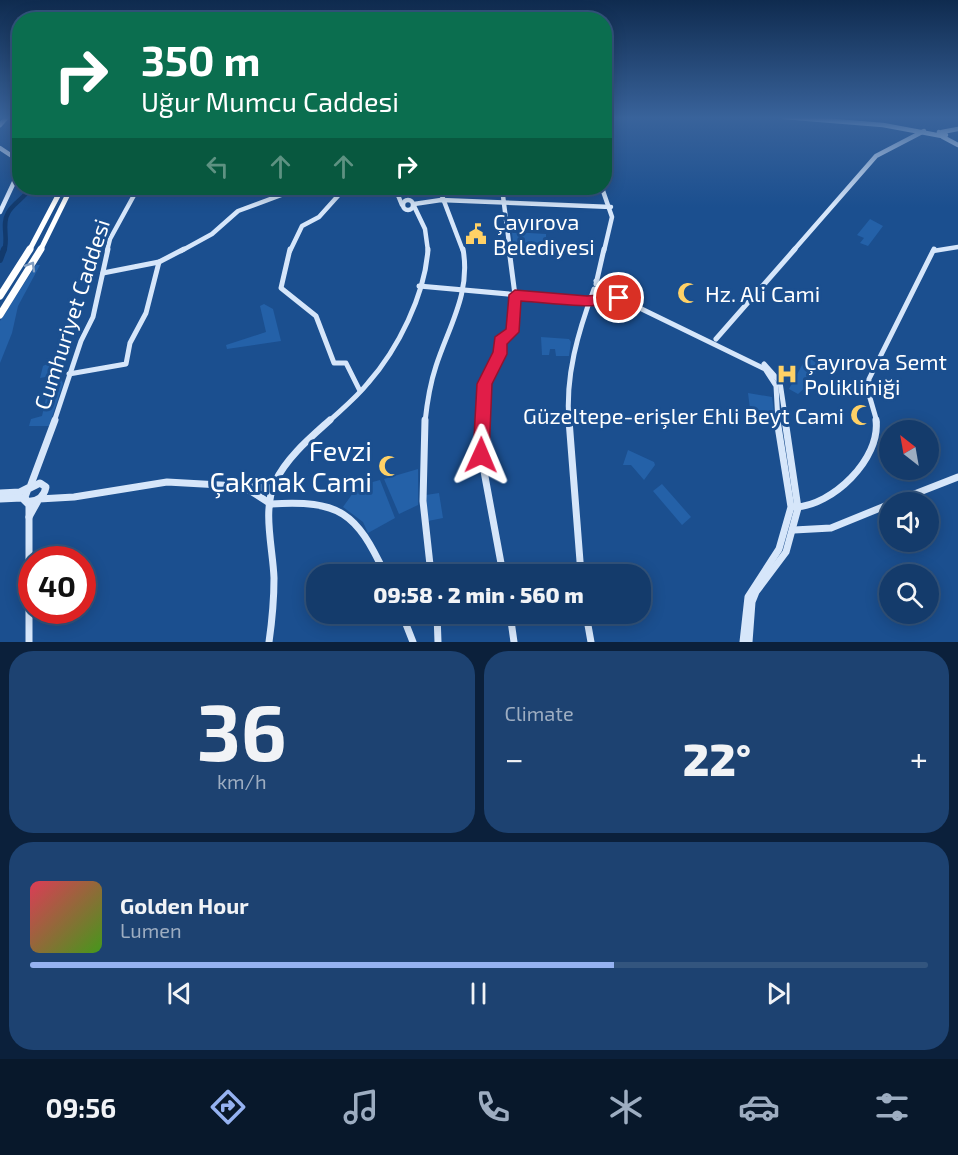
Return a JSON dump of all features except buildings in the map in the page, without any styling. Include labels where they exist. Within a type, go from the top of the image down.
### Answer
[{"type":"highway","points":[[0,296],[34,241],[58,195]]},
{"type":"highway","points":[[0,315],[41,249],[68,195]]},
{"type":"street","points":[[716,339],[876,156],[893,147]]},
{"type":"street","points":[[0,150],[12,157]]},
{"type":"street","points":[[7,154],[12,160]]},
{"type":"street","points":[[0,205],[12,175]]},
{"type":"street","points":[[0,212],[12,186]]},
{"type":"street","name":"Cumhuriyet Caddesi","points":[[29,642],[29,517],[25,495],[43,457],[69,374],[93,317],[110,239],[134,195]]},
{"type":"street","points":[[103,273],[159,262],[205,238],[238,211],[281,195]]},
{"type":"street","points":[[339,195],[319,217],[302,226],[291,245],[281,288],[316,316],[334,363],[346,363],[360,391]]},
{"type":"street","points":[[398,195],[402,202],[413,206],[441,200],[611,207]]},
{"type":"street","points":[[429,564],[421,508],[421,465],[432,378],[464,291],[465,273],[459,235],[440,195]]},
{"type":"street","points":[[501,564],[481,455],[485,384],[492,363],[500,354],[500,341],[512,332],[515,295],[503,195]]},
{"type":"street","points":[[602,300],[596,281],[612,217],[611,207],[605,195]]},
{"type":"street","points":[[269,642],[274,603],[272,490],[278,478],[314,435],[360,391],[384,363],[399,336],[427,261],[428,243],[413,206]]},
{"type":"street","points":[[794,507],[823,497],[868,464],[877,433],[876,414],[867,386],[868,379],[934,249],[958,247]]},
{"type":"street","points":[[69,374],[126,364],[130,344],[146,313],[159,262]]},
{"type":"street","points":[[419,286],[515,295],[625,300],[765,369],[776,386],[777,418],[794,507],[777,554],[749,593],[744,615],[743,642]]},
{"type":"street","points":[[597,289],[624,296],[716,339],[766,365],[780,382],[794,507],[794,530],[781,560],[756,592],[752,602],[749,642]]},
{"type":"street","points":[[580,564],[567,397],[578,332],[597,289]]},
{"type":"street","points":[[43,457],[39,475],[54,494],[64,497]]},
{"type":"street","points":[[920,492],[958,477]]},
{"type":"street","points":[[260,487],[278,478]]},
{"type":"street","points":[[0,499],[27,501],[167,482],[260,487],[272,490]]},
{"type":"street","points":[[0,493],[21,492],[44,484]]},
{"type":"street","points":[[29,517],[45,492],[44,484]]},
{"type":"street","points":[[241,487],[272,490]]},
{"type":"street","points":[[249,489],[271,504],[299,501],[339,510],[355,520],[367,534],[380,564]]},
{"type":"street","points":[[794,530],[806,532],[842,525],[879,509]]},
{"type":"street","points":[[406,624],[413,642]]},
{"type":"street","points":[[438,624],[438,642]]},
{"type":"street","points":[[511,624],[514,642]]},
{"type":"street","points":[[588,624],[591,642]]},
{"type":"shaded area","points":[[870,219],[883,226],[868,246],[860,243],[864,238],[857,235]]},
{"type":"shaded area","points":[[512,232],[546,234],[546,246],[513,245]]},
{"type":"shaded area","points":[[36,265],[40,265],[18,306],[12,333],[0,363],[0,321]]},
{"type":"shaded area","points":[[264,304],[273,309],[281,341],[227,349],[226,345],[266,332],[260,306]]},
{"type":"shaded area","points":[[541,337],[569,339],[571,342],[569,356],[556,356],[555,349],[550,349],[549,355],[542,355]]},
{"type":"shaded area","points":[[807,356],[820,366],[808,385],[798,394],[789,389]]},
{"type":"shaded area","points":[[47,364],[61,378],[63,384],[49,426],[29,426],[31,419],[42,416],[51,376],[40,378],[43,366]]},
{"type":"shaded area","points":[[748,393],[772,397],[774,412],[750,409]]},
{"type":"shaded area","points":[[628,450],[654,462],[655,465],[644,480],[631,465],[623,465]]},
{"type":"shaded area","points":[[418,469],[418,505],[399,514],[384,479]]},
{"type":"shaded area","points":[[380,480],[395,518],[368,533],[363,522],[343,507],[358,486]]},
{"type":"shaded area","points":[[662,484],[691,517],[682,525],[653,491]]},
{"type":"shaded area","points":[[439,493],[443,518],[428,521],[426,495]]},
{"type":"waterway","points":[[4,251],[6,218],[10,209],[25,195]]},
{"type":"waterway","points":[[0,260],[4,249]]},
{"type":"place","name":"Çayırova Belediyesi","points":[[476,234]]},
{"type":"place","name":"Hz. Ali Cami","points":[[688,293]]},
{"type":"place","name":"Çayırova Semt Polikliniği","points":[[787,374]]},
{"type":"place","name":"Güzeltepe-erişler Ehli Beyt Cami","points":[[861,415]]},
{"type":"place","name":"Fevzi Çakmak Cami","points":[[389,466]]},
{"type":"route","points":[[481,455],[485,384],[492,363],[500,354],[500,341],[512,332],[515,295],[587,301],[619,298]]}]
